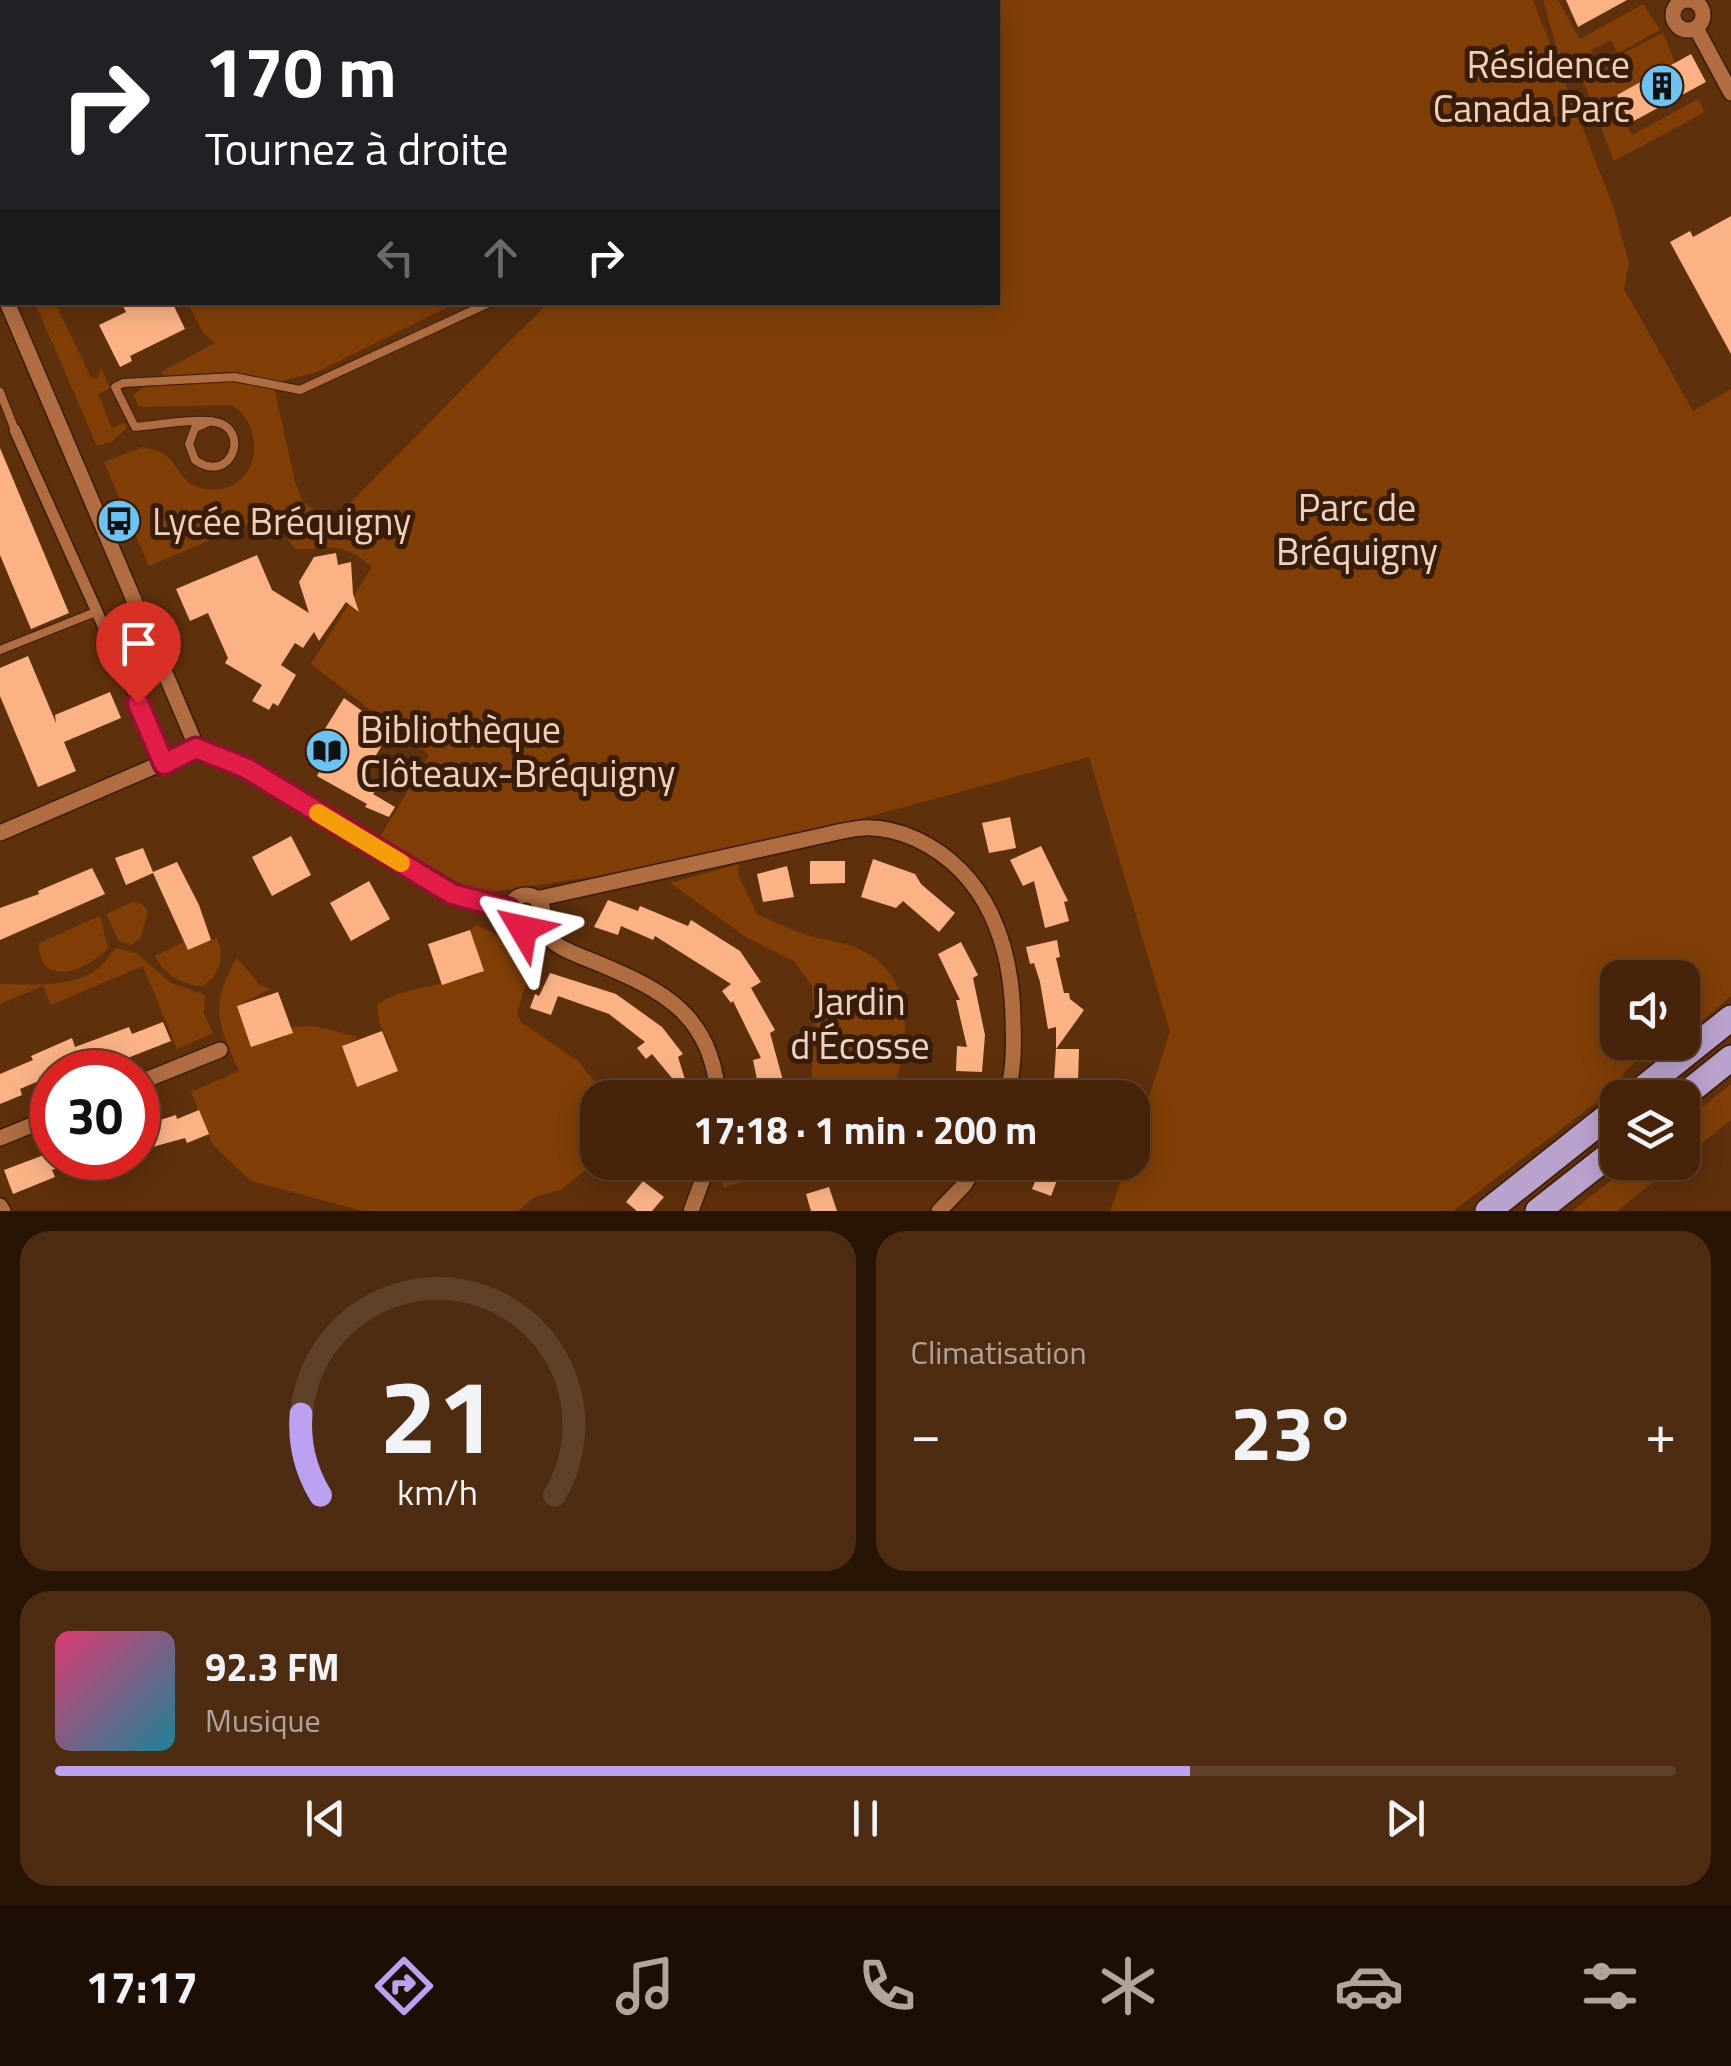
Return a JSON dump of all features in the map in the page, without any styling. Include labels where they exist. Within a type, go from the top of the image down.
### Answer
[{"type":"highway","points":[[1654,1080],[1731,1018]]},
{"type":"highway","points":[[1700,1083],[1731,1058]]},
{"type":"highway","points":[[1488,1211],[1600,1122]]},
{"type":"highway","points":[[1538,1211],[1600,1162]]},
{"type":"street","points":[[1696,28],[1731,93]]},
{"type":"street","points":[[8,305],[196,748],[246,768],[452,894],[509,909]]},
{"type":"street","points":[[16,430],[138,703]]},
{"type":"street","points":[[0,834],[196,748]]},
{"type":"street","points":[[536,899],[825,835],[865,828],[899,832],[956,864],[976,888],[999,930],[1013,1002],[1009,1080]]},
{"type":"street","points":[[517,898],[536,899],[542,909],[536,925],[523,929],[509,916],[517,898]]},
{"type":"street","points":[[536,925],[551,944],[648,984],[672,1000],[698,1028],[711,1056],[715,1080]]},
{"type":"street","points":[[160,1074],[220,1050]]},
{"type":"street","points":[[0,1138],[30,1126]]},
{"type":"street","points":[[691,1211],[702,1180]]},
{"type":"street","points":[[938,1211],[967,1180]]},
{"type":"lane","points":[[466,316],[469,305]]},
{"type":"lane","points":[[211,421],[195,428],[189,444],[195,460],[214,467],[228,460],[235,446],[231,432],[219,422],[211,421],[136,427],[115,387],[234,377],[300,390],[486,305]]},
{"type":"lane","points":[[0,392],[16,430]]},
{"type":"lane","points":[[0,650],[98,611]]},
{"type":"lane","points":[[138,703],[164,764]]},
{"type":"green space","name":"Parc de Bréquigny","points":[[1000,0],[1533,0],[1613,206],[1629,263],[1624,289],[1693,411],[1731,389],[1731,996],[1700,1021],[1700,960],[1600,960],[1600,1060],[1639,1060],[1620,1080],[1600,1080],[1600,1100],[1453,1211],[1110,1211],[1121,1180],[1150,1180],[1150,1094],[1170,1031],[1089,757],[719,857],[478,894],[380,837],[429,755],[311,664],[372,567],[344,550],[296,549],[272,514],[149,566],[104,462],[143,447],[165,455],[190,484],[223,489],[237,483],[253,460],[252,430],[232,405],[139,407],[133,395],[144,387],[227,381],[224,372],[165,376],[161,372],[215,343],[204,334],[188,305],[452,305],[317,372],[273,383],[295,482],[303,502],[321,514],[342,511],[546,305],[1000,305]]},
{"type":"green space","points":[[1543,0],[1558,0],[1580,39],[1643,4],[1660,30],[1618,53],[1611,40],[1591,50],[1598,63],[1566,81]]},
{"type":"green space","points":[[1663,33],[1675,63],[1611,98],[1632,135],[1698,99],[1705,112],[1614,161],[1582,78]]},
{"type":"green space","points":[[36,305],[56,305],[91,377],[97,379],[101,368],[110,388],[98,394],[112,428],[125,423],[127,428],[111,442],[97,446]]},
{"type":"green space","name":"Jardin d'Écosse","points":[[739,864],[738,874],[757,914],[801,933],[859,949],[878,961],[892,977],[904,1014],[905,1035],[896,1080],[811,1080],[815,1030],[812,986],[794,961],[746,937],[670,883]]},
{"type":"green space","points":[[133,902],[141,903],[148,911],[140,939],[131,945],[119,941],[107,916]]},
{"type":"green space","points":[[100,916],[108,948],[100,956],[66,971],[47,967],[39,943]]},
{"type":"green space","points":[[477,925],[541,952],[530,968],[517,1014],[521,1022],[578,1061],[593,1080],[580,1080],[580,1175],[560,1190],[535,1197],[518,1211],[362,1211],[251,1181],[213,1145],[191,1092],[239,1071],[220,1014],[223,989],[237,958],[260,985],[270,989],[237,1006],[251,1047],[273,1038],[275,1041],[292,1033],[290,1028],[300,1026],[359,1037],[342,1046],[357,1087],[398,1071],[379,1022],[377,1005],[397,995],[466,979],[483,971],[470,930]]},
{"type":"green space","points":[[217,938],[219,965],[203,986],[175,978],[155,956],[184,942],[188,950]]},
{"type":"green space","points":[[116,948],[136,953],[171,983],[205,995],[204,1014],[213,1033],[177,1049],[143,966],[51,1005],[43,986],[0,1004],[0,984],[53,984],[79,979],[101,966]]},
{"type":"green space","points":[[1731,1084],[1731,1120],[1700,1145],[1700,1109]]},
{"type":"green space","points":[[723,1180],[748,1180],[723,1188]]},
{"type":"green space","points":[[1611,1180],[1656,1180],[1617,1211],[1572,1211]]},
{"type":"building","points":[[1566,0],[1627,0],[1578,27]]},
{"type":"building","name":"Résidence Canada Parc","points":[[1691,54],[1706,82],[1630,123],[1617,95]]},
{"type":"building","points":[[1731,216],[1731,354],[1670,242],[1690,231],[1693,237]]},
{"type":"building","points":[[122,305],[173,305],[185,329],[130,356],[132,361],[120,367],[99,325],[126,312]]},
{"type":"building","points":[[0,448],[69,613],[31,629],[0,555]]},
{"type":"building","points":[[336,553],[338,565],[351,562],[353,594],[359,612],[346,602],[319,641],[314,632],[303,648],[295,643],[281,665],[296,675],[278,706],[273,703],[269,710],[252,701],[262,685],[225,663],[228,658],[208,613],[190,621],[176,589],[257,555],[272,590],[309,613],[299,582],[314,557]]},
{"type":"building","points":[[28,656],[56,723],[55,715],[110,692],[121,718],[64,742],[76,771],[38,787],[0,696],[0,668]]},
{"type":"building","points":[[344,698],[383,726],[374,740],[382,745],[362,779],[377,788],[373,794],[395,807],[389,817],[365,807],[367,804],[317,776],[325,761],[320,752],[330,736],[323,732]]},
{"type":"building","points":[[1010,817],[1016,848],[989,853],[982,823]]},
{"type":"building","points":[[291,836],[311,875],[272,896],[252,857]]},
{"type":"building","points":[[1041,846],[1068,901],[1064,902],[1069,921],[1045,928],[1034,881],[1023,886],[1010,860]]},
{"type":"building","points":[[143,848],[153,872],[177,862],[211,940],[188,950],[153,873],[126,885],[115,858]]},
{"type":"building","points":[[873,859],[915,874],[955,913],[939,932],[903,901],[896,908],[861,897]]},
{"type":"building","points":[[810,861],[845,861],[845,883],[810,884]]},
{"type":"building","points":[[787,866],[794,897],[763,902],[757,874]]},
{"type":"building","points":[[92,868],[105,894],[0,940],[0,908]]},
{"type":"building","points":[[369,881],[390,919],[351,941],[330,903]]},
{"type":"building","points":[[608,900],[638,911],[640,906],[688,926],[691,920],[740,951],[761,982],[751,988],[775,1030],[770,1033],[783,1080],[757,1080],[753,1060],[761,1058],[733,1001],[722,991],[731,984],[655,936],[653,940],[621,926],[618,935],[594,927]]},
{"type":"building","points":[[470,930],[484,971],[442,985],[428,944]]},
{"type":"building","points":[[1057,940],[1060,957],[1056,958],[1064,993],[1069,993],[1070,999],[1084,1010],[1056,1049],[1056,1027],[1048,1029],[1040,982],[1026,947]]},
{"type":"building","points":[[961,942],[978,975],[973,978],[985,1035],[982,1072],[956,1071],[957,1046],[967,1047],[956,1000],[960,1000],[938,954]]},
{"type":"building","points":[[550,973],[616,994],[662,1027],[683,1054],[678,1057],[685,1080],[667,1080],[672,1078],[652,1054],[646,1059],[637,1048],[645,1042],[609,1014],[558,996],[551,1015],[530,1008],[535,994],[539,996]]},
{"type":"building","points":[[278,992],[293,1033],[251,1047],[237,1006]]},
{"type":"building","points":[[163,1022],[171,1041],[148,1050],[45,1050],[72,1038],[75,1047],[129,1027],[132,1034]]},
{"type":"building","points":[[382,1031],[398,1071],[357,1087],[342,1046]]},
{"type":"building","points":[[1056,1049],[1079,1049],[1078,1080],[1054,1080]]},
{"type":"building","points":[[30,1061],[30,1085],[20,1089],[22,1095],[0,1104],[0,1074]]},
{"type":"building","points":[[199,1110],[209,1134],[187,1143],[185,1138],[160,1145],[160,1120],[176,1115],[177,1119]]},
{"type":"building","points":[[30,1160],[30,1180],[48,1180],[13,1194],[4,1170]]},
{"type":"building","points":[[1036,1180],[1057,1180],[1051,1196],[1032,1189]]},
{"type":"building","points":[[643,1181],[664,1197],[652,1211],[637,1211],[626,1202]]},
{"type":"building","points":[[829,1187],[837,1211],[811,1211],[806,1194]]},
{"type":"slow traffic","points":[[318,813],[401,863]]},
{"type":"place","name":"Résidence Canada Parc","points":[[1662,86]]},
{"type":"place","name":"Lycée Bréquigny","points":[[119,521]]},
{"type":"place","name":"Bibliothèque Clôteaux-Bréquigny","points":[[327,751]]},
{"type":"route","points":[[138,703],[164,764],[196,748],[246,768],[452,894],[509,909],[512,922],[523,929]]}]
